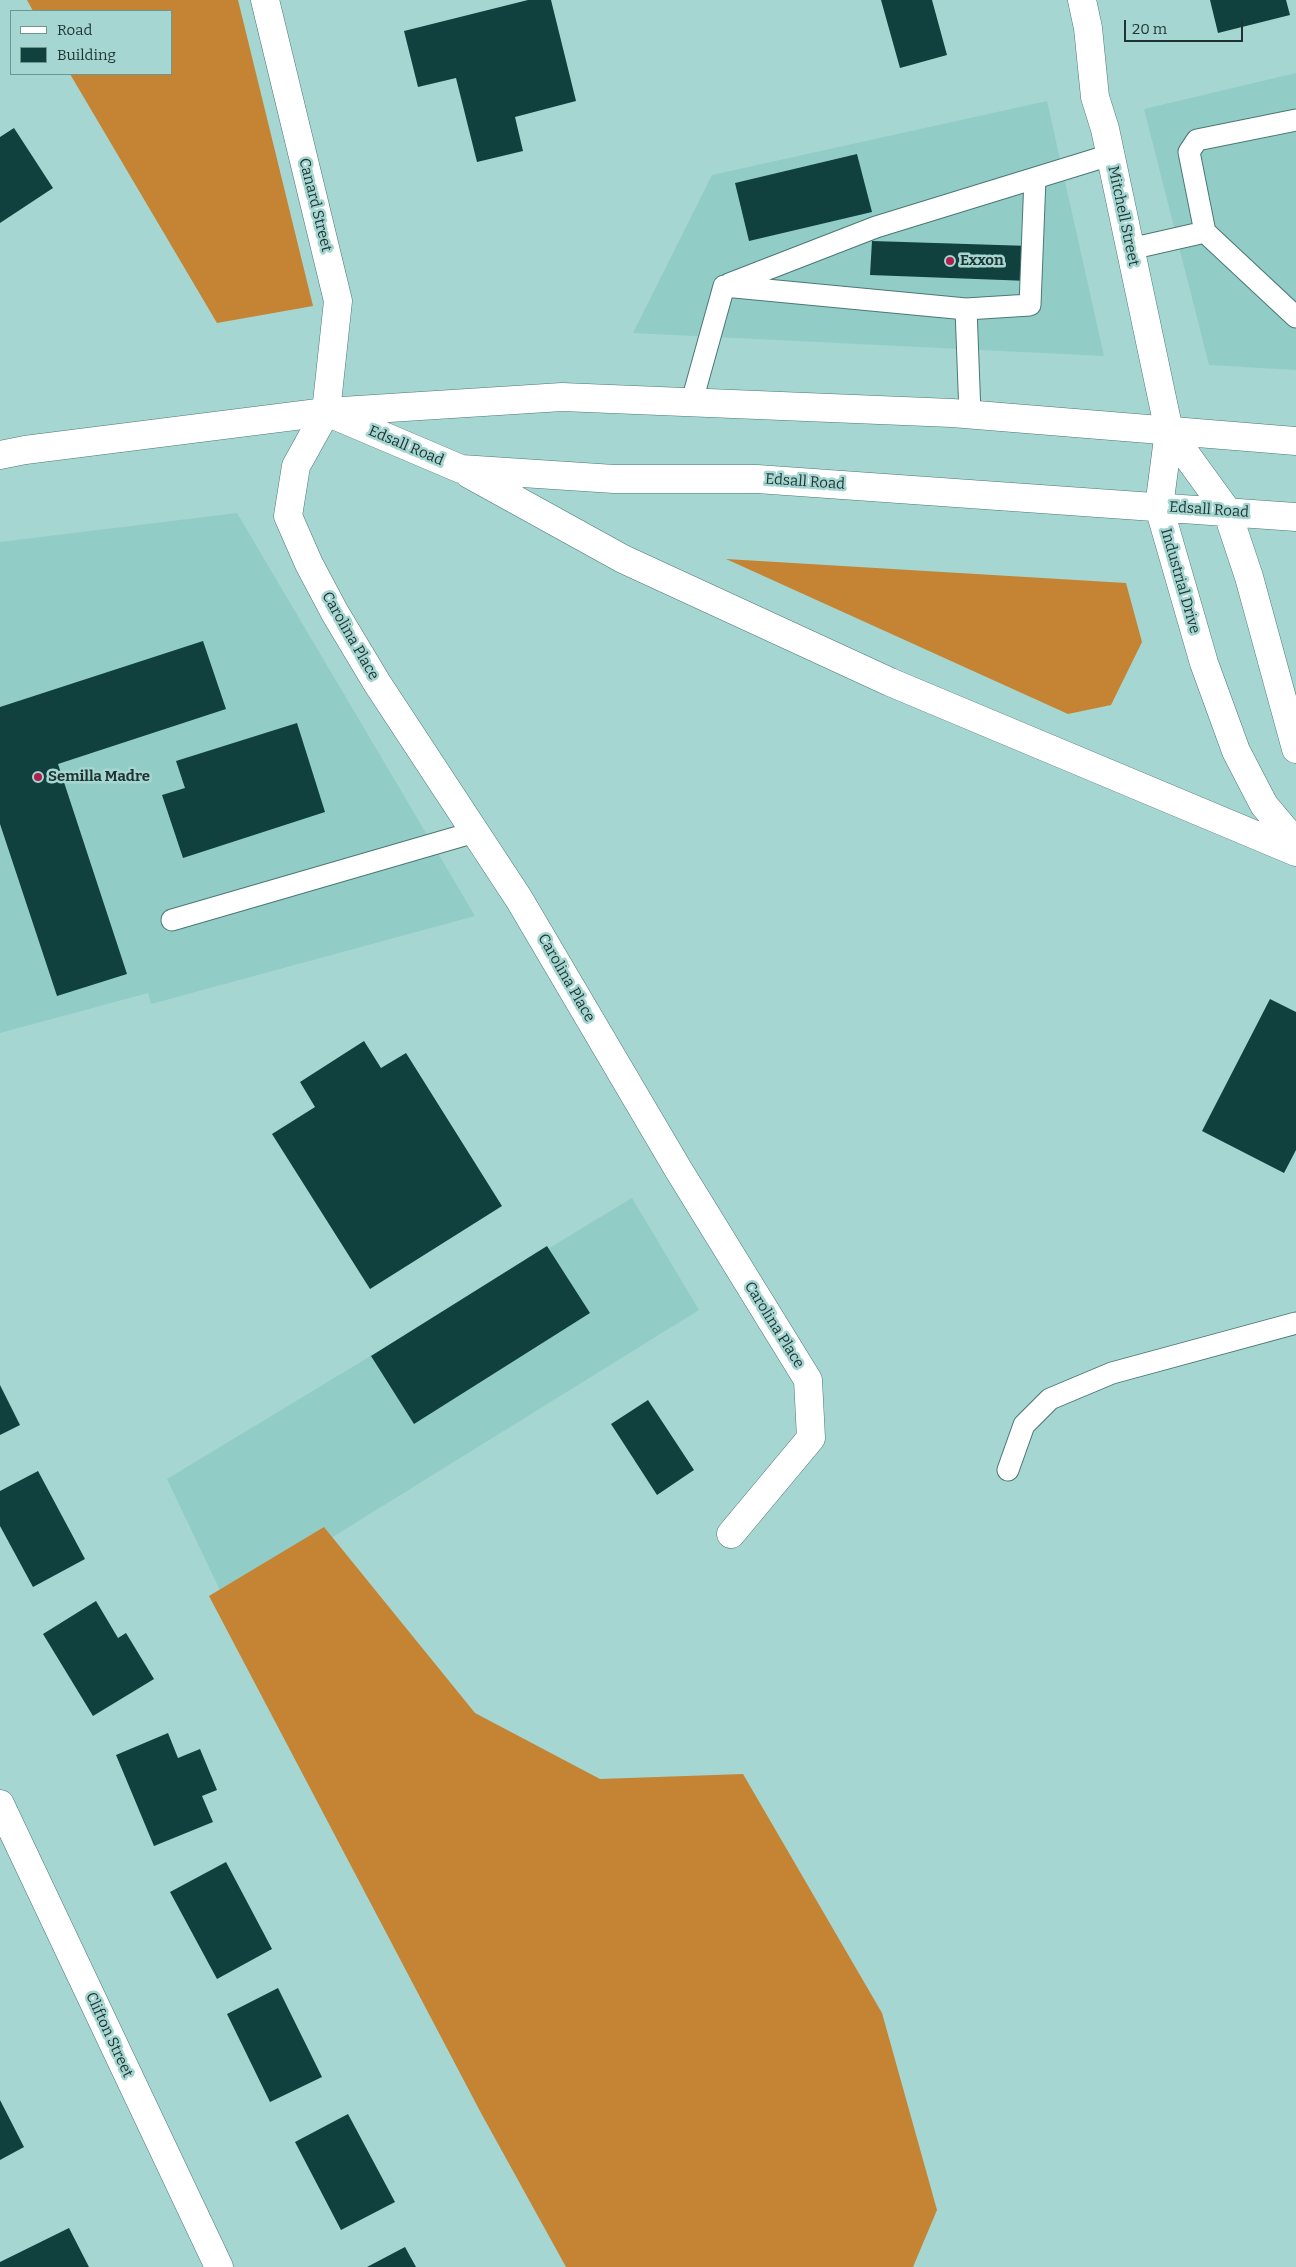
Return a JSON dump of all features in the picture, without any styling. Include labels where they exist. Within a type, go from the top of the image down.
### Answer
[{"type":"street","name":"Canard Street","points":[[265,0],[338,301],[326,412]]},
{"type":"street","name":"Mitchell Street","points":[[1082,0],[1088,28],[1095,97],[1110,155],[1169,431]]},
{"type":"street","name":"Edsall Road","points":[[0,455],[25,450],[326,412],[562,397],[970,414],[1296,441]]},
{"type":"street","name":"Edsall Road","points":[[326,412],[461,469],[614,479],[757,478],[1296,517]]},
{"type":"street","name":"Carolina Place","points":[[326,412],[296,466],[288,516],[309,564],[335,614],[519,899],[678,1170],[808,1380],[812,1438],[731,1534]]},
{"type":"street","name":"Industrial Drive","points":[[1169,431],[1159,507],[1204,663],[1236,750],[1264,805],[1296,843]]},
{"type":"street","points":[[1169,431],[1227,511],[1249,577],[1296,749]]},
{"type":"street","points":[[461,469],[623,559],[881,678],[1296,852]]},
{"type":"street","name":"Clifton Street","points":[[0,1804],[219,2267]]},
{"type":"lane","points":[[1296,120],[1197,140],[1190,152],[1205,232],[1296,317]]},
{"type":"lane","points":[[724,286],[876,227],[1110,155]]},
{"type":"lane","points":[[724,286],[966,309],[1030,305],[1035,178]]},
{"type":"lane","points":[[1130,249],[1205,232]]},
{"type":"lane","points":[[692,401],[724,286]]},
{"type":"lane","points":[[966,309],[970,414]]},
{"type":"lane","points":[[172,920],[475,832]]},
{"type":"lane","points":[[1008,1470],[1024,1426],[1050,1400],[1112,1373],[1296,1323]]},
{"type":"shaded area","points":[[27,0],[238,0],[313,306],[217,323],[71,75],[172,75],[172,10],[32,10]]},
{"type":"shaded area","points":[[1296,73],[1296,370],[1209,365],[1144,109]]},
{"type":"shaded area","points":[[1047,101],[1104,356],[633,333],[712,175]]},
{"type":"shaded area","points":[[237,513],[475,916],[151,1004],[148,993],[0,1033],[0,542]]},
{"type":"shaded area","points":[[726,559],[1126,583],[1142,642],[1111,705],[1068,714]]},
{"type":"shaded area","points":[[632,1198],[699,1310],[226,1603],[167,1479]]},
{"type":"shaded area","points":[[324,1527],[475,1713],[600,1779],[743,1774],[882,2013],[937,2210],[913,2267],[566,2267],[481,2113],[209,1596]]},
{"type":"building","points":[[528,0],[551,0],[576,101],[515,117],[523,151],[477,162],[456,78],[418,87],[404,31]]},
{"type":"building","points":[[881,0],[932,0],[947,55],[900,68]]},
{"type":"building","points":[[1210,0],[1286,0],[1290,15],[1218,33]]},
{"type":"building","points":[[14,128],[53,188],[0,223],[0,137]]},
{"type":"building","points":[[857,154],[872,212],[749,241],[735,183]]},
{"type":"building","name":"Exxon","points":[[872,241],[1030,246],[1029,281],[870,275]]},
{"type":"building","points":[[203,641],[226,709],[58,764],[127,974],[57,996],[0,824],[0,707]]},
{"type":"building","points":[[297,723],[325,812],[183,858],[162,795],[185,788],[176,761]]},
{"type":"building","points":[[1270,999],[1296,1012],[1296,1150],[1284,1173],[1202,1131]]},
{"type":"building","points":[[364,1041],[381,1068],[406,1053],[502,1206],[370,1289],[272,1134],[315,1107],[300,1082]]},
{"type":"building","points":[[547,1246],[590,1313],[414,1424],[371,1356]]},
{"type":"building","points":[[0,1385],[20,1425],[0,1435]]},
{"type":"building","points":[[648,1400],[694,1470],[657,1495],[611,1424]]},
{"type":"building","points":[[38,1471],[85,1559],[33,1587],[0,1526],[0,1491]]},
{"type":"building","points":[[96,1601],[118,1638],[126,1633],[154,1679],[93,1716],[43,1634]]},
{"type":"building","points":[[168,1733],[178,1758],[200,1749],[217,1790],[202,1796],[213,1822],[154,1846],[116,1755]]},
{"type":"building","points":[[226,1862],[272,1949],[217,1979],[170,1892]]},
{"type":"building","points":[[278,1988],[322,2077],[270,2102],[227,2014]]},
{"type":"building","points":[[0,2100],[24,2147],[0,2160]]},
{"type":"building","points":[[348,2114],[395,2202],[341,2230],[295,2142]]},
{"type":"building","points":[[69,2228],[89,2267],[0,2267],[0,2262]]},
{"type":"building","points":[[405,2247],[416,2267],[367,2267]]},
{"type":"place","name":"Exxon","points":[[950,261]]},
{"type":"place","name":"Semilla Madre","points":[[38,777]]}]
